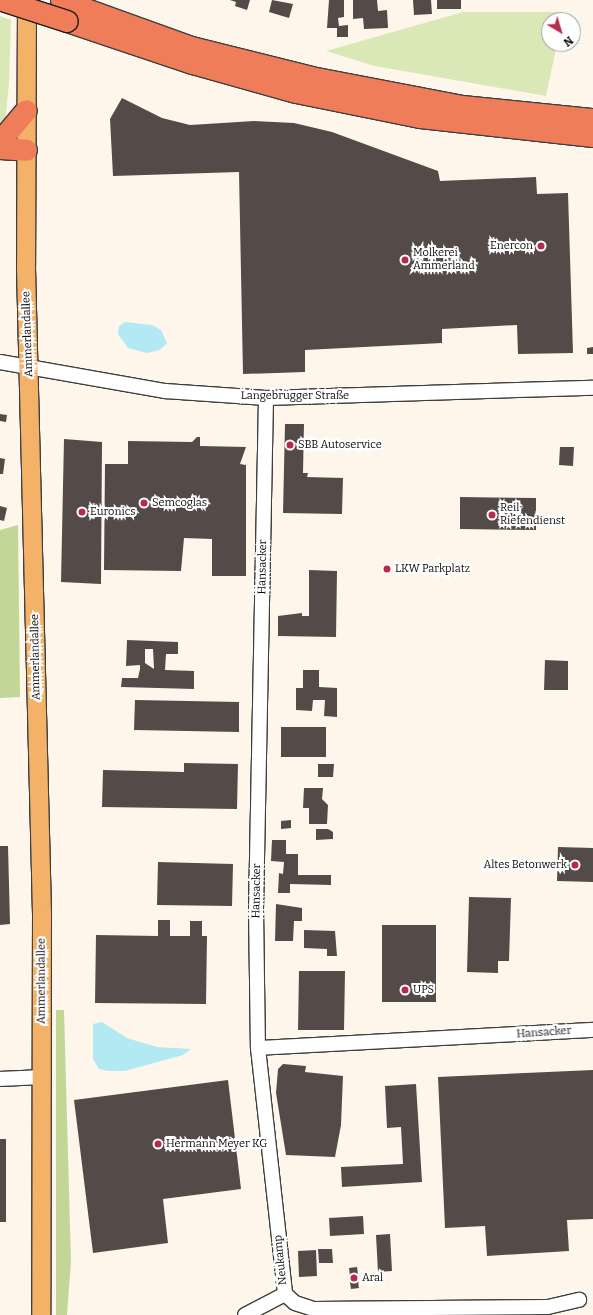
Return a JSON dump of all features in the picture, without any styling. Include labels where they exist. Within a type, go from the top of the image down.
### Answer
[{"type":"highway","points":[[2,0],[65,8],[191,47],[311,78],[462,106],[593,119]]},
{"type":"highway","points":[[65,8],[192,63],[303,94],[420,117],[593,136]]},
{"type":"highway","points":[[0,141],[26,110]]},
{"type":"highway","points":[[0,148],[26,156]]},
{"type":"highway","points":[[0,160],[26,156]]},
{"type":"main road","name":"Ammerlandallee","points":[[27,0],[26,156],[29,368],[42,907],[41,1315]]},
{"type":"street","name":"Langebrügger Straße","points":[[0,362],[165,391],[266,398],[593,388]]},
{"type":"street","name":"Hansacker","points":[[266,398],[256,909],[258,1048],[593,1030]]},
{"type":"street","name":"Neukamp","points":[[258,1048],[285,1294],[295,1303],[314,1309],[548,1307],[579,1300]]},
{"type":"street","points":[[0,1079],[42,1077]]},
{"type":"street","points":[[245,1315],[285,1294]]},
{"type":"green space","points":[[463,12],[541,12],[541,52],[555,52],[546,96],[375,66],[326,51]]},
{"type":"green space","points":[[0,16],[11,20],[9,83],[5,123],[0,127]]},
{"type":"green space","points":[[18,525],[20,697],[0,698],[0,530]]},
{"type":"green space","points":[[56,1010],[64,1010],[71,1261],[67,1315],[56,1315]]},
{"type":"water","points":[[125,322],[152,325],[161,330],[167,343],[160,350],[147,353],[128,348],[118,334],[119,326]]},
{"type":"water","points":[[102,1022],[127,1038],[157,1047],[191,1049],[183,1055],[125,1071],[108,1071],[99,1069],[93,1059],[93,1024]]},
{"type":"building","points":[[230,0],[250,0],[247,10],[235,6],[236,2]]},
{"type":"building","points":[[272,0],[293,4],[289,18],[269,12]]},
{"type":"building","points":[[329,0],[344,0],[344,17],[338,18],[339,26],[348,25],[348,37],[337,37],[337,28],[327,28]]},
{"type":"building","points":[[353,0],[377,0],[378,11],[387,10],[388,28],[364,29],[363,18],[353,19]]},
{"type":"building","points":[[413,0],[431,0],[432,14],[414,15]]},
{"type":"building","points":[[437,0],[461,0],[461,9],[437,9]]},
{"type":"building","name":"Molkerei Ammerland","points":[[122,98],[162,118],[190,125],[254,121],[294,123],[332,132],[438,171],[440,181],[536,177],[537,194],[568,193],[573,353],[518,354],[517,325],[442,329],[442,343],[305,350],[305,372],[243,374],[239,172],[113,176],[110,119]]},
{"type":"building","points":[[593,347],[593,354],[587,354],[587,348]]},
{"type":"building","points":[[0,414],[7,415],[6,422],[0,421]]},
{"type":"building","points":[[285,424],[304,424],[303,473],[308,473],[307,477],[343,478],[342,514],[283,513]]},
{"type":"building","name":"Semcoglas","points":[[197,437],[200,437],[200,446],[246,447],[240,464],[246,465],[246,576],[212,576],[212,539],[184,538],[181,571],[104,570],[105,464],[128,464],[128,441],[192,442]]},
{"type":"building","name":"Euronics","points":[[64,439],[102,442],[101,584],[61,582]]},
{"type":"building","points":[[560,447],[574,447],[573,466],[559,465]]},
{"type":"building","points":[[0,458],[5,459],[3,474],[0,474]]},
{"type":"building","points":[[460,497],[536,498],[536,530],[460,529]]},
{"type":"building","points":[[0,506],[7,508],[4,521],[0,520]]},
{"type":"building","points":[[309,570],[337,571],[336,637],[278,636],[278,616],[302,613],[302,616],[309,616]]},
{"type":"building","points":[[127,640],[178,642],[178,654],[166,654],[165,670],[194,671],[194,689],[121,687],[122,678],[138,678],[140,665],[126,666]],"holes":[[[145,649],[153,649],[154,669],[145,663]]]},
{"type":"building","points":[[545,660],[568,661],[568,690],[544,690]]},
{"type":"building","points":[[303,670],[319,670],[319,687],[337,688],[337,717],[324,716],[325,700],[313,700],[312,711],[296,710],[296,688],[303,688]]},
{"type":"building","points":[[135,700],[239,702],[239,732],[134,730]]},
{"type":"building","points":[[281,727],[326,727],[326,757],[281,757]]},
{"type":"building","points":[[184,763],[238,764],[237,809],[102,807],[103,770],[184,772]]},
{"type":"building","points":[[318,764],[334,764],[333,777],[318,777]]},
{"type":"building","points":[[304,788],[323,788],[322,799],[328,805],[327,824],[309,824],[309,808],[303,808]]},
{"type":"building","points":[[291,820],[291,828],[281,829],[281,821]]},
{"type":"building","points":[[316,829],[328,829],[333,832],[333,839],[316,840]]},
{"type":"building","points":[[272,840],[286,840],[286,854],[298,854],[298,875],[331,875],[331,885],[290,884],[290,893],[278,893],[279,873],[283,874],[284,862],[271,861]]},
{"type":"building","points":[[0,846],[8,846],[10,924],[0,925]]},
{"type":"building","name":"Altes Betonwerk","points":[[558,847],[593,848],[593,882],[557,881]]},
{"type":"building","points":[[158,862],[233,864],[232,906],[157,905]]},
{"type":"building","points":[[469,897],[511,898],[509,961],[498,961],[498,973],[467,972]]},
{"type":"building","points":[[276,904],[302,908],[302,921],[294,921],[293,941],[275,941]]},
{"type":"building","points":[[158,920],[170,920],[170,936],[190,936],[190,921],[202,921],[202,936],[207,936],[206,1004],[95,1003],[96,935],[158,936]]},
{"type":"building","points":[[382,925],[436,925],[436,1002],[382,1002]]},
{"type":"building","points":[[304,930],[335,931],[337,956],[327,956],[327,949],[304,948]]},
{"type":"building","points":[[299,971],[345,971],[344,1030],[298,1030]]},
{"type":"building","points":[[283,1064],[306,1066],[305,1072],[343,1076],[341,1125],[335,1157],[286,1155],[276,1093],[278,1069]]},
{"type":"building","points":[[593,1070],[593,1219],[567,1220],[569,1251],[487,1256],[485,1226],[445,1228],[438,1077]]},
{"type":"building","name":"Hermann Meyer KG","points":[[228,1080],[241,1189],[163,1199],[168,1243],[93,1253],[74,1100]]},
{"type":"building","points":[[416,1084],[422,1182],[342,1187],[341,1167],[403,1164],[401,1127],[387,1128],[385,1086]]},
{"type":"building","points":[[0,1139],[6,1139],[6,1222],[0,1222]]},
{"type":"building","points":[[363,1216],[364,1234],[330,1236],[329,1218]]},
{"type":"building","points":[[390,1234],[392,1271],[378,1272],[376,1235]]},
{"type":"building","points":[[318,1249],[332,1249],[333,1263],[319,1263]]},
{"type":"building","points":[[316,1250],[317,1276],[299,1277],[298,1251]]},
{"type":"building","points":[[357,1267],[358,1275],[350,1276],[349,1268]]},
{"type":"building","points":[[358,1280],[359,1288],[351,1289],[350,1282]]},
{"type":"place","name":"Enercon","points":[[541,246]]},
{"type":"place","name":"Molkerei Ammerland","points":[[405,260]]},
{"type":"place","name":"SBB Autoservice","points":[[290,445]]},
{"type":"place","name":"Semcoglas","points":[[144,503]]},
{"type":"place","name":"Euronics","points":[[82,512]]},
{"type":"place","name":"Reil Riefendienst","points":[[492,515]]},
{"type":"place","name":"LKW Parkplatz","points":[[387,569]]},
{"type":"place","name":"Altes Betonwerk","points":[[575,865]]},
{"type":"place","name":"UPS","points":[[405,990]]},
{"type":"place","name":"Hermann Meyer KG","points":[[158,1144]]},
{"type":"place","name":"Aral","points":[[354,1278]]}]
